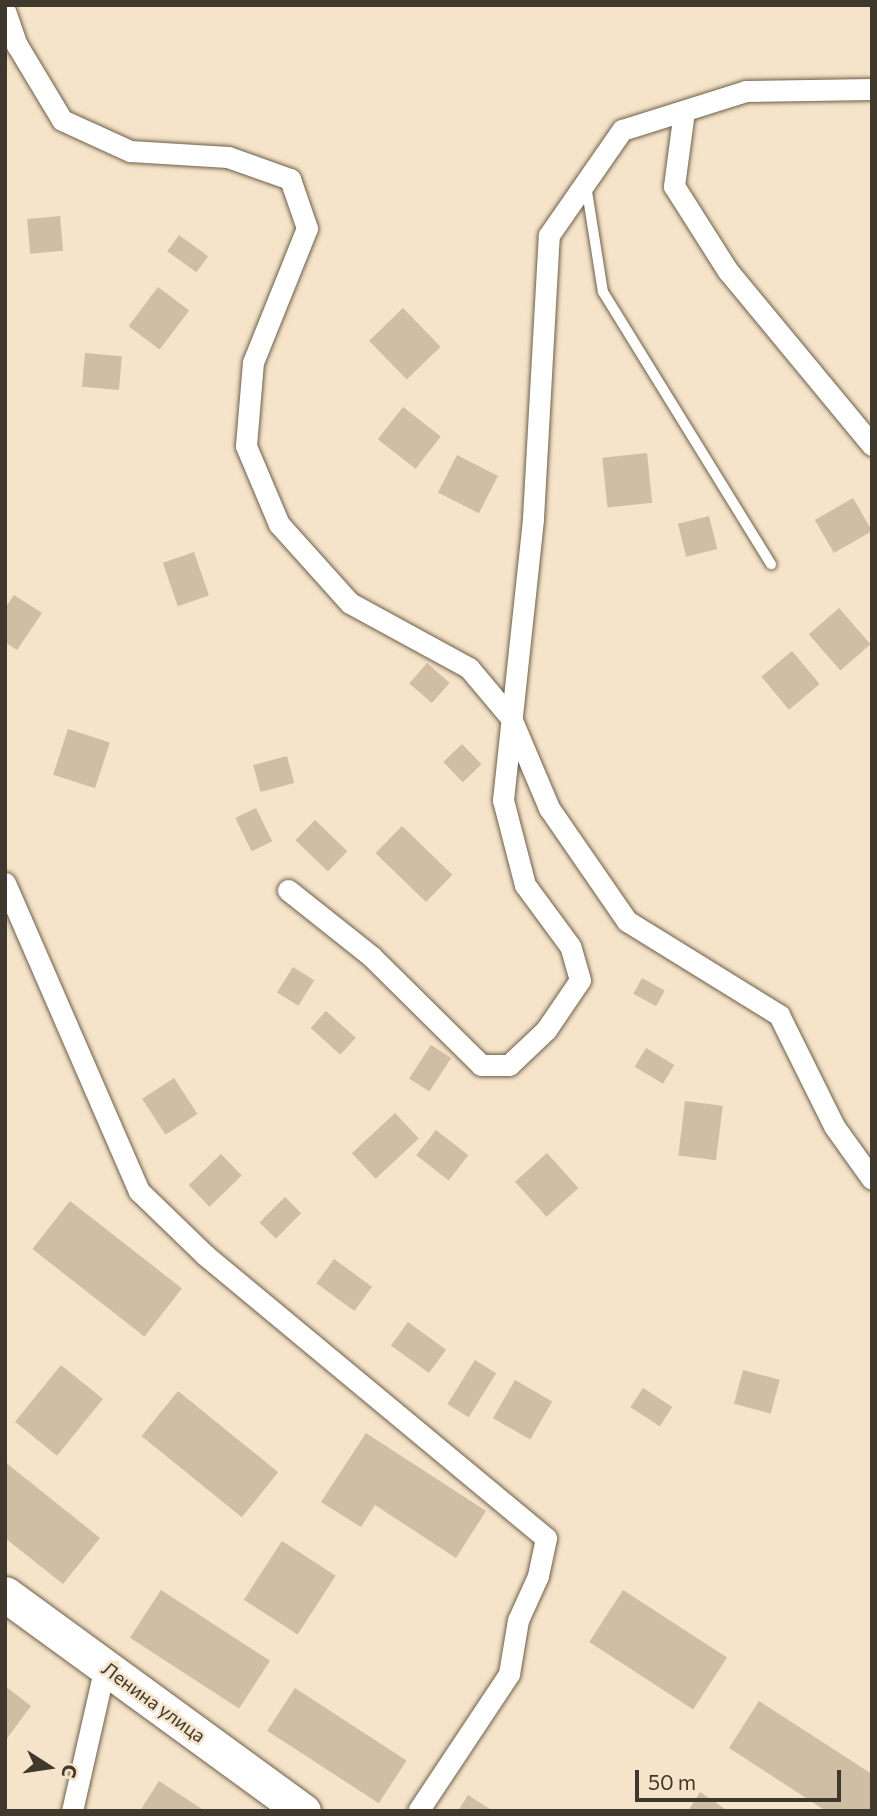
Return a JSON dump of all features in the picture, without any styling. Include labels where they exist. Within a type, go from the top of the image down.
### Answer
[{"type":"main road","name":"Ленина улица","points":[[5,1594],[303,1811]]},
{"type":"street","points":[[5,11],[17,45],[62,120],[130,151],[228,157],[290,179],[307,228],[253,362],[246,446],[279,524],[350,603],[469,668],[511,718],[549,808],[627,921],[779,1015],[834,1126],[872,1179]]},
{"type":"street","points":[[288,890],[372,956],[481,1065],[509,1065],[546,1030],[580,980],[570,946],[525,885],[503,800],[533,518],[549,235],[622,131],[747,91],[872,89]]},
{"type":"street","points":[[684,111],[674,186],[728,271],[872,445]]},
{"type":"street","points":[[5,883],[139,1191],[205,1255],[546,1538],[538,1576],[518,1620],[509,1674],[418,1811]]},
{"type":"street","points":[[72,1811],[105,1666]]},
{"type":"lane","points":[[586,182],[603,292],[771,564]]},
{"type":"building","points":[[60,216],[63,251],[30,254],[27,219]]},
{"type":"building","points":[[179,235],[208,256],[196,272],[167,251]]},
{"type":"building","points":[[158,287],[189,310],[160,350],[129,326]]},
{"type":"building","points":[[403,308],[441,347],[407,379],[369,341]]},
{"type":"building","points":[[85,353],[122,356],[119,390],[82,387]]},
{"type":"building","points":[[403,407],[441,437],[416,469],[378,439]]},
{"type":"building","points":[[647,453],[652,503],[607,507],[602,458]]},
{"type":"building","points":[[457,455],[498,476],[479,513],[438,492]]},
{"type":"building","points":[[853,498],[872,531],[834,553],[815,520]]},
{"type":"building","points":[[709,516],[717,549],[686,557],[678,524]]},
{"type":"building","points":[[194,552],[209,595],[178,606],[163,563]]},
{"type":"building","points":[[14,595],[42,613],[17,650],[5,642],[5,608]]},
{"type":"building","points":[[839,608],[870,644],[840,670],[809,634]]},
{"type":"building","points":[[792,651],[820,684],[789,710],[761,677]]},
{"type":"building","points":[[427,663],[450,683],[432,703],[409,683]]},
{"type":"building","points":[[68,729],[110,743],[95,788],[53,775]]},
{"type":"building","points":[[462,744],[481,764],[463,782],[443,762]]},
{"type":"building","points":[[287,756],[294,783],[260,792],[253,765]]},
{"type":"building","points":[[256,808],[272,841],[252,851],[235,818]]},
{"type":"building","points":[[315,820],[347,851],[328,871],[296,840]]},
{"type":"building","points":[[402,826],[452,875],[426,902],[376,853]]},
{"type":"building","points":[[293,967],[314,980],[298,1006],[277,992]]},
{"type":"building","points":[[642,978],[665,991],[656,1006],[633,994]]},
{"type":"building","points":[[326,1011],[356,1038],[340,1055],[311,1028]]},
{"type":"building","points":[[431,1045],[451,1058],[429,1092],[409,1079]]},
{"type":"building","points":[[646,1048],[674,1065],[663,1084],[635,1067]]},
{"type":"building","points":[[174,1078],[197,1114],[166,1135],[142,1099]]},
{"type":"building","points":[[685,1101],[723,1106],[716,1160],[678,1156]]},
{"type":"building","points":[[395,1113],[419,1139],[376,1179],[352,1153]]},
{"type":"building","points":[[436,1130],[468,1155],[449,1180],[416,1155]]},
{"type":"building","points":[[547,1153],[578,1188],[546,1217],[515,1182]]},
{"type":"building","points":[[221,1154],[242,1176],[209,1207],[189,1185]]},
{"type":"building","points":[[285,1197],[301,1213],[276,1239],[260,1222]]},
{"type":"building","points":[[70,1201],[182,1288],[144,1336],[32,1249]]},
{"type":"building","points":[[334,1259],[372,1287],[354,1311],[316,1283]]},
{"type":"building","points":[[408,1322],[446,1350],[429,1373],[391,1345]]},
{"type":"building","points":[[475,1360],[496,1373],[469,1417],[447,1404]]},
{"type":"building","points":[[61,1365],[103,1399],[57,1456],[15,1422]]},
{"type":"building","points":[[743,1370],[780,1380],[771,1414],[734,1404]]},
{"type":"building","points":[[515,1380],[552,1402],[530,1440],[493,1418]]},
{"type":"building","points":[[643,1388],[672,1407],[660,1426],[630,1407]]},
{"type":"building","points":[[178,1391],[278,1472],[242,1517],[141,1436]]},
{"type":"building","points":[[366,1433],[486,1511],[456,1558],[375,1505],[361,1527],[321,1502]]},
{"type":"building","points":[[5,1462],[100,1538],[63,1584],[5,1538]]},
{"type":"building","points":[[282,1541],[336,1576],[298,1635],[244,1600]]},
{"type":"building","points":[[161,1590],[270,1661],[239,1709],[130,1638]]},
{"type":"building","points":[[623,1590],[727,1658],[693,1710],[589,1642]]},
{"type":"building","points":[[5,1686],[31,1706],[5,1741]]},
{"type":"building","points":[[295,1688],[407,1760],[379,1803],[267,1731]]},
{"type":"building","points":[[759,1701],[872,1774],[872,1811],[826,1811],[729,1748]]},
{"type":"building","points":[[159,1781],[205,1811],[140,1811]]},
{"type":"building","points":[[700,1792],[728,1811],[688,1811]]},
{"type":"building","points":[[468,1795],[493,1811],[458,1811]]}]
